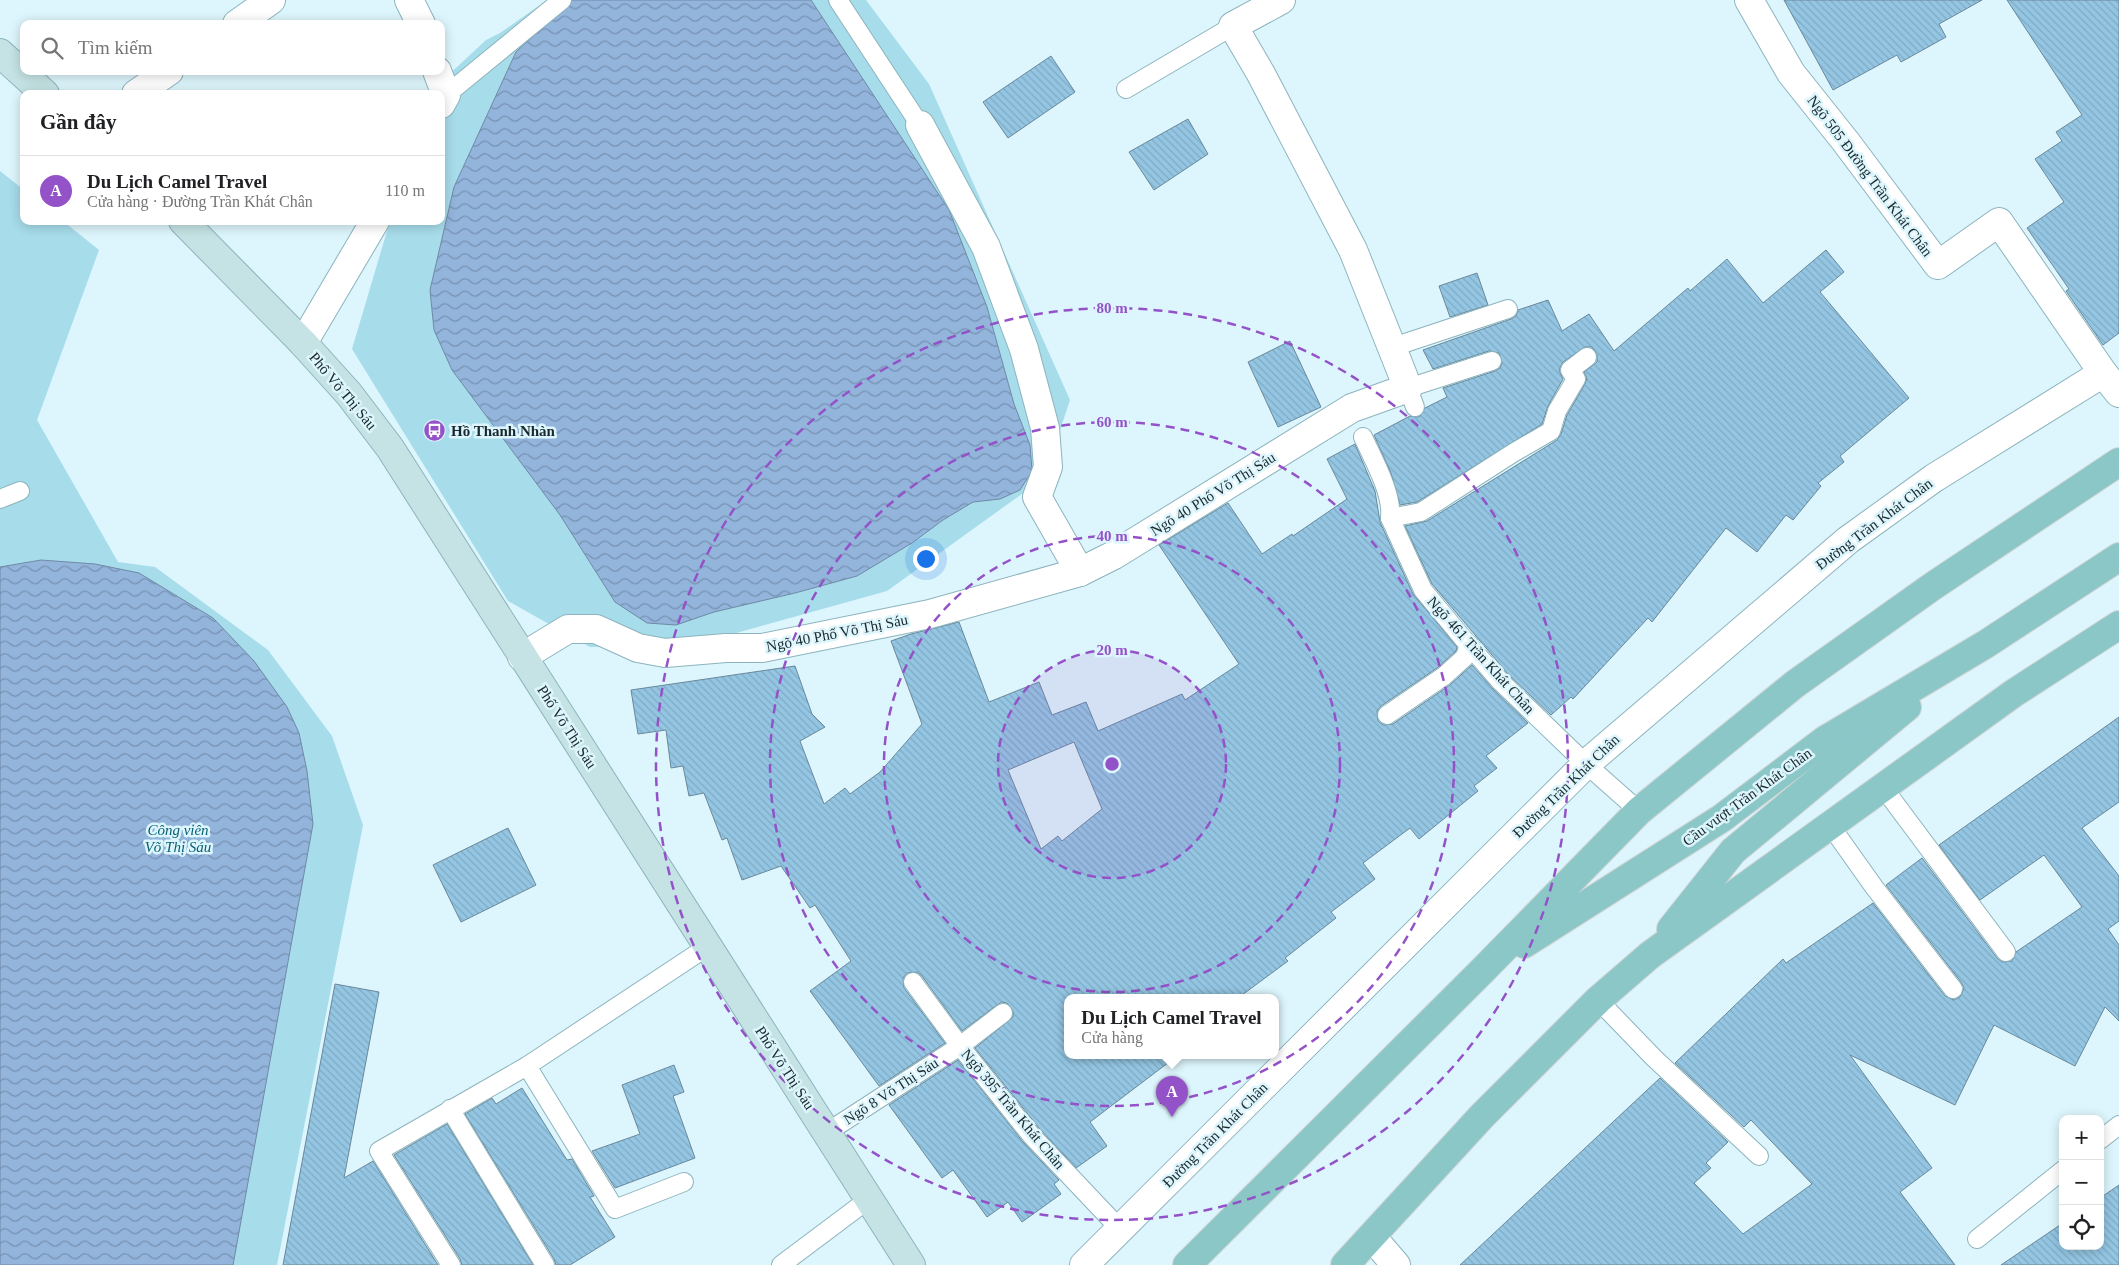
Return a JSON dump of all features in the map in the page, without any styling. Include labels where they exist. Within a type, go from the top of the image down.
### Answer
[{"type":"main road","points":[[1187,1265],[1484,969],[1639,811],[1795,684],[1933,586],[2119,462]]},
{"type":"main road","name":"Cầu vượt Trần Khát Chân","points":[[1484,969],[1722,818],[1825,740],[1986,644],[2119,557]]},
{"type":"main road","points":[[1345,1265],[1482,1116],[1598,1000],[1650,955],[1882,786],[2014,693],[2119,625]]},
{"type":"main road","name":"Cầu vượt Trần Khát Chân","points":[[1650,955],[1733,851],[1986,644]]},
{"type":"street","points":[[243,20],[271,0]]},
{"type":"street","points":[[409,0],[419,20]]},
{"type":"street","points":[[1281,0],[1233,26],[1261,74],[1353,250],[1412,398]]},
{"type":"street","name":"Ngõ 505 Đường Trần Khát Chân","points":[[1749,0],[1791,72],[1938,265],[1999,222],[2111,383]]},
{"type":"street","points":[[0,53],[20,71]]},
{"type":"street","points":[[24,75],[41,90]]},
{"type":"street","points":[[142,90],[163,75]]},
{"type":"street","points":[[920,125],[986,247],[1024,349],[1045,428],[1048,467],[1036,497],[1080,572]]},
{"type":"street","name":"Phố Võ Thị Sáu","points":[[186,225],[303,343],[349,394],[390,448],[911,1265]]},
{"type":"street","points":[[303,343],[373,225]]},
{"type":"street","name":"Đường Trần Khát Chân","points":[[1084,1265],[1586,764],[1848,540],[1934,478],[2111,383]]},
{"type":"street","name":"Ngõ 40 Phố Võ Thị Sáu","points":[[522,657],[568,629],[596,630],[638,648],[665,653],[726,648],[762,648],[930,614],[1080,572],[1114,555],[1352,408],[1412,398]]},
{"type":"street","points":[[1372,1237],[1396,1265]]},
{"type":"lane","points":[[442,90],[562,0]]},
{"type":"lane","points":[[838,0],[920,125]]},
{"type":"lane","points":[[1126,89],[1233,26]]},
{"type":"lane","points":[[1393,348],[1508,309]]},
{"type":"lane","points":[[1390,518],[1421,512],[1512,452],[1551,431],[1557,411],[1576,379],[1570,370],[1587,357]]},
{"type":"lane","points":[[1412,398],[1492,362]]},
{"type":"lane","name":"Ngõ 461 Trần Khát Chân","points":[[1363,437],[1391,508],[1390,518],[1423,590],[1500,681],[1586,764],[1639,811]]},
{"type":"lane","points":[[0,499],[20,491]]},
{"type":"lane","points":[[1386,715],[1444,676],[1465,657],[1469,644]]},
{"type":"lane","points":[[1882,786],[2006,952]]},
{"type":"lane","points":[[1830,825],[1874,887],[1953,990]]},
{"type":"lane","points":[[451,1265],[380,1151],[527,1066],[707,947]]},
{"type":"lane","name":"Ngõ 395 Trần Khát Chân","points":[[913,982],[960,1046],[1031,1135],[1120,1229]]},
{"type":"lane","points":[[1598,1000],[1654,1058],[1759,1156]]},
{"type":"lane","name":"Ngõ 8 Võ Thị Sáu","points":[[826,1133],[960,1046],[1003,1013]]},
{"type":"lane","points":[[527,1066],[615,1209],[684,1182]]},
{"type":"lane","points":[[450,1109],[546,1265]]},
{"type":"lane","points":[[2104,1137],[2119,1124]]},
{"type":"lane","points":[[1977,1239],[2059,1173]]},
{"type":"lane","points":[[781,1265],[869,1199]]},
{"type":"green space","name":"Hồ Thanh Nhàn","points":[[547,0],[866,0],[929,84],[1070,400],[1044,478],[887,591],[693,645],[590,647],[508,601],[352,349],[389,225],[445,225],[445,90],[432,90],[486,40],[500,33]]},
{"type":"green space","name":"Công viên Võ Thị Sáu","points":[[0,171],[20,187],[20,225],[68,225],[99,250],[37,420],[118,562],[155,567],[268,650],[332,736],[363,825],[277,1265],[0,1265]]},
{"type":"water","name":"Hồ Thanh Nhàn","points":[[572,0],[811,0],[949,210],[987,307],[1014,404],[1030,445],[1032,471],[1020,490],[1000,499],[973,502],[943,520],[912,543],[857,576],[714,612],[676,625],[647,623],[615,602],[560,515],[452,370],[434,330],[430,290],[454,187],[516,52]]},
{"type":"water","name":"Công viên Võ Thị Sáu","points":[[41,560],[95,564],[139,573],[213,618],[254,661],[287,707],[299,733],[307,771],[313,824],[233,1265],[0,1265],[0,567]]},
{"type":"building","points":[[1784,0],[1982,0],[1939,24],[1946,37],[1901,62],[1897,55],[1833,90]]},
{"type":"building","points":[[2007,0],[2119,0],[2119,333],[2103,345],[2066,291],[2069,289],[2027,228],[2064,202],[2035,159],[2062,141],[2056,132],[2082,115]]},
{"type":"building","points":[[1051,56],[1075,92],[1008,138],[983,102]]},
{"type":"building","points":[[1188,119],[1208,154],[1154,190],[1129,152]]},
{"type":"building","points":[[1826,250],[1844,272],[1820,292],[1909,398],[1840,456],[1844,462],[1818,483],[1821,486],[1793,520],[1786,515],[1757,552],[1726,528],[1652,622],[1648,618],[1573,699],[1571,697],[1551,715],[1508,674],[1432,584],[1405,526],[1427,521],[1557,440],[1567,415],[1585,384],[1587,378],[1584,372],[1597,362],[1597,355],[1592,347],[1585,347],[1563,362],[1559,370],[1563,379],[1548,406],[1542,424],[1417,502],[1400,505],[1391,473],[1374,435],[1410,416],[1419,417],[1425,408],[1447,397],[1443,388],[1495,371],[1500,368],[1502,363],[1499,353],[1489,351],[1433,369],[1423,350],[1511,319],[1516,316],[1518,310],[1548,300],[1562,331],[1589,314],[1614,351],[1688,288],[1690,291],[1727,259],[1763,303]]},
{"type":"building","points":[[1477,273],[1488,305],[1450,317],[1439,286]]},
{"type":"building","points":[[1290,341],[1321,407],[1278,427],[1248,362]]},
{"type":"building","points":[[1355,444],[1375,491],[1380,522],[1413,594],[1457,647],[1456,651],[1437,668],[1381,706],[1377,711],[1378,721],[1383,725],[1393,724],[1450,685],[1472,665],[1493,689],[1528,723],[1486,756],[1497,768],[1474,786],[1478,791],[1419,839],[1410,828],[1363,863],[1375,879],[1331,912],[1336,918],[1285,958],[1288,961],[1243,994],[1064,994],[1064,1059],[1173,1059],[1090,1122],[1107,1146],[1076,1168],[1039,1128],[975,1048],[1013,1017],[1013,1011],[1007,1003],[1002,1002],[997,1005],[962,1031],[922,976],[917,972],[907,973],[903,978],[904,988],[945,1043],[879,1086],[810,991],[851,961],[815,905],[810,908],[781,866],[742,880],[727,838],[722,840],[704,793],[689,796],[683,766],[671,768],[666,730],[638,734],[631,690],[795,666],[812,714],[825,727],[800,741],[824,804],[845,788],[850,794],[880,772],[922,724],[891,641],[911,634],[959,622],[989,702],[1039,682],[1052,715],[1086,702],[1098,731],[1182,694],[1185,700],[1239,664],[1159,545],[1228,503],[1262,554],[1292,534],[1293,536],[1347,499],[1327,459]],"holes":[[[1074,742],[1102,809],[1062,841],[1058,836],[1041,849],[1008,770]]]},
{"type":"building","points":[[2119,717],[2119,802],[2082,828],[2119,876],[2119,921],[2108,929],[2119,945],[2119,1021],[2105,1007],[2075,1066],[1994,1025],[1955,1105],[1850,1055],[1932,1168],[1900,1192],[1955,1265],[1460,1265],[1660,1078],[1728,1142],[1706,1163],[1711,1168],[1694,1183],[1743,1234],[1812,1184],[1751,1120],[1744,1127],[1675,1063],[1783,959],[1786,963],[1873,903],[1945,996],[1954,1000],[1960,997],[1964,988],[1961,982],[1886,885],[1922,858],[1997,958],[2002,962],[2012,961],[2016,952],[2082,907],[2044,855],[1980,900],[1939,845]]},
{"type":"building","points":[[508,828],[536,885],[461,922],[433,865]]},
{"type":"building","points":[[335,984],[379,992],[344,1178],[373,1161],[438,1265],[283,1265]]},
{"type":"building","points":[[958,1060],[1023,1142],[1059,1180],[1054,1184],[1061,1194],[1022,1222],[1008,1202],[987,1217],[953,1170],[942,1178],[889,1105]]},
{"type":"building","points":[[674,1065],[684,1092],[673,1096],[695,1158],[615,1188],[592,1151],[640,1134],[622,1085]]},
{"type":"building","points":[[522,1088],[567,1160],[572,1159],[594,1196],[590,1197],[615,1237],[570,1265],[556,1265],[465,1114],[492,1098],[496,1104]]},
{"type":"building","points":[[447,1124],[533,1265],[462,1265],[394,1155]]},
{"type":"building","points":[[2119,1185],[2119,1265],[2001,1265],[2059,1226],[2059,1250],[2104,1250],[2104,1195]]},
{"type":"place","name":"Hồ Thanh Nhàn","points":[[435,431]]},
{"type":"place","name":"Du Lịch Camel Travel","points":[[1172,1117]]}]
